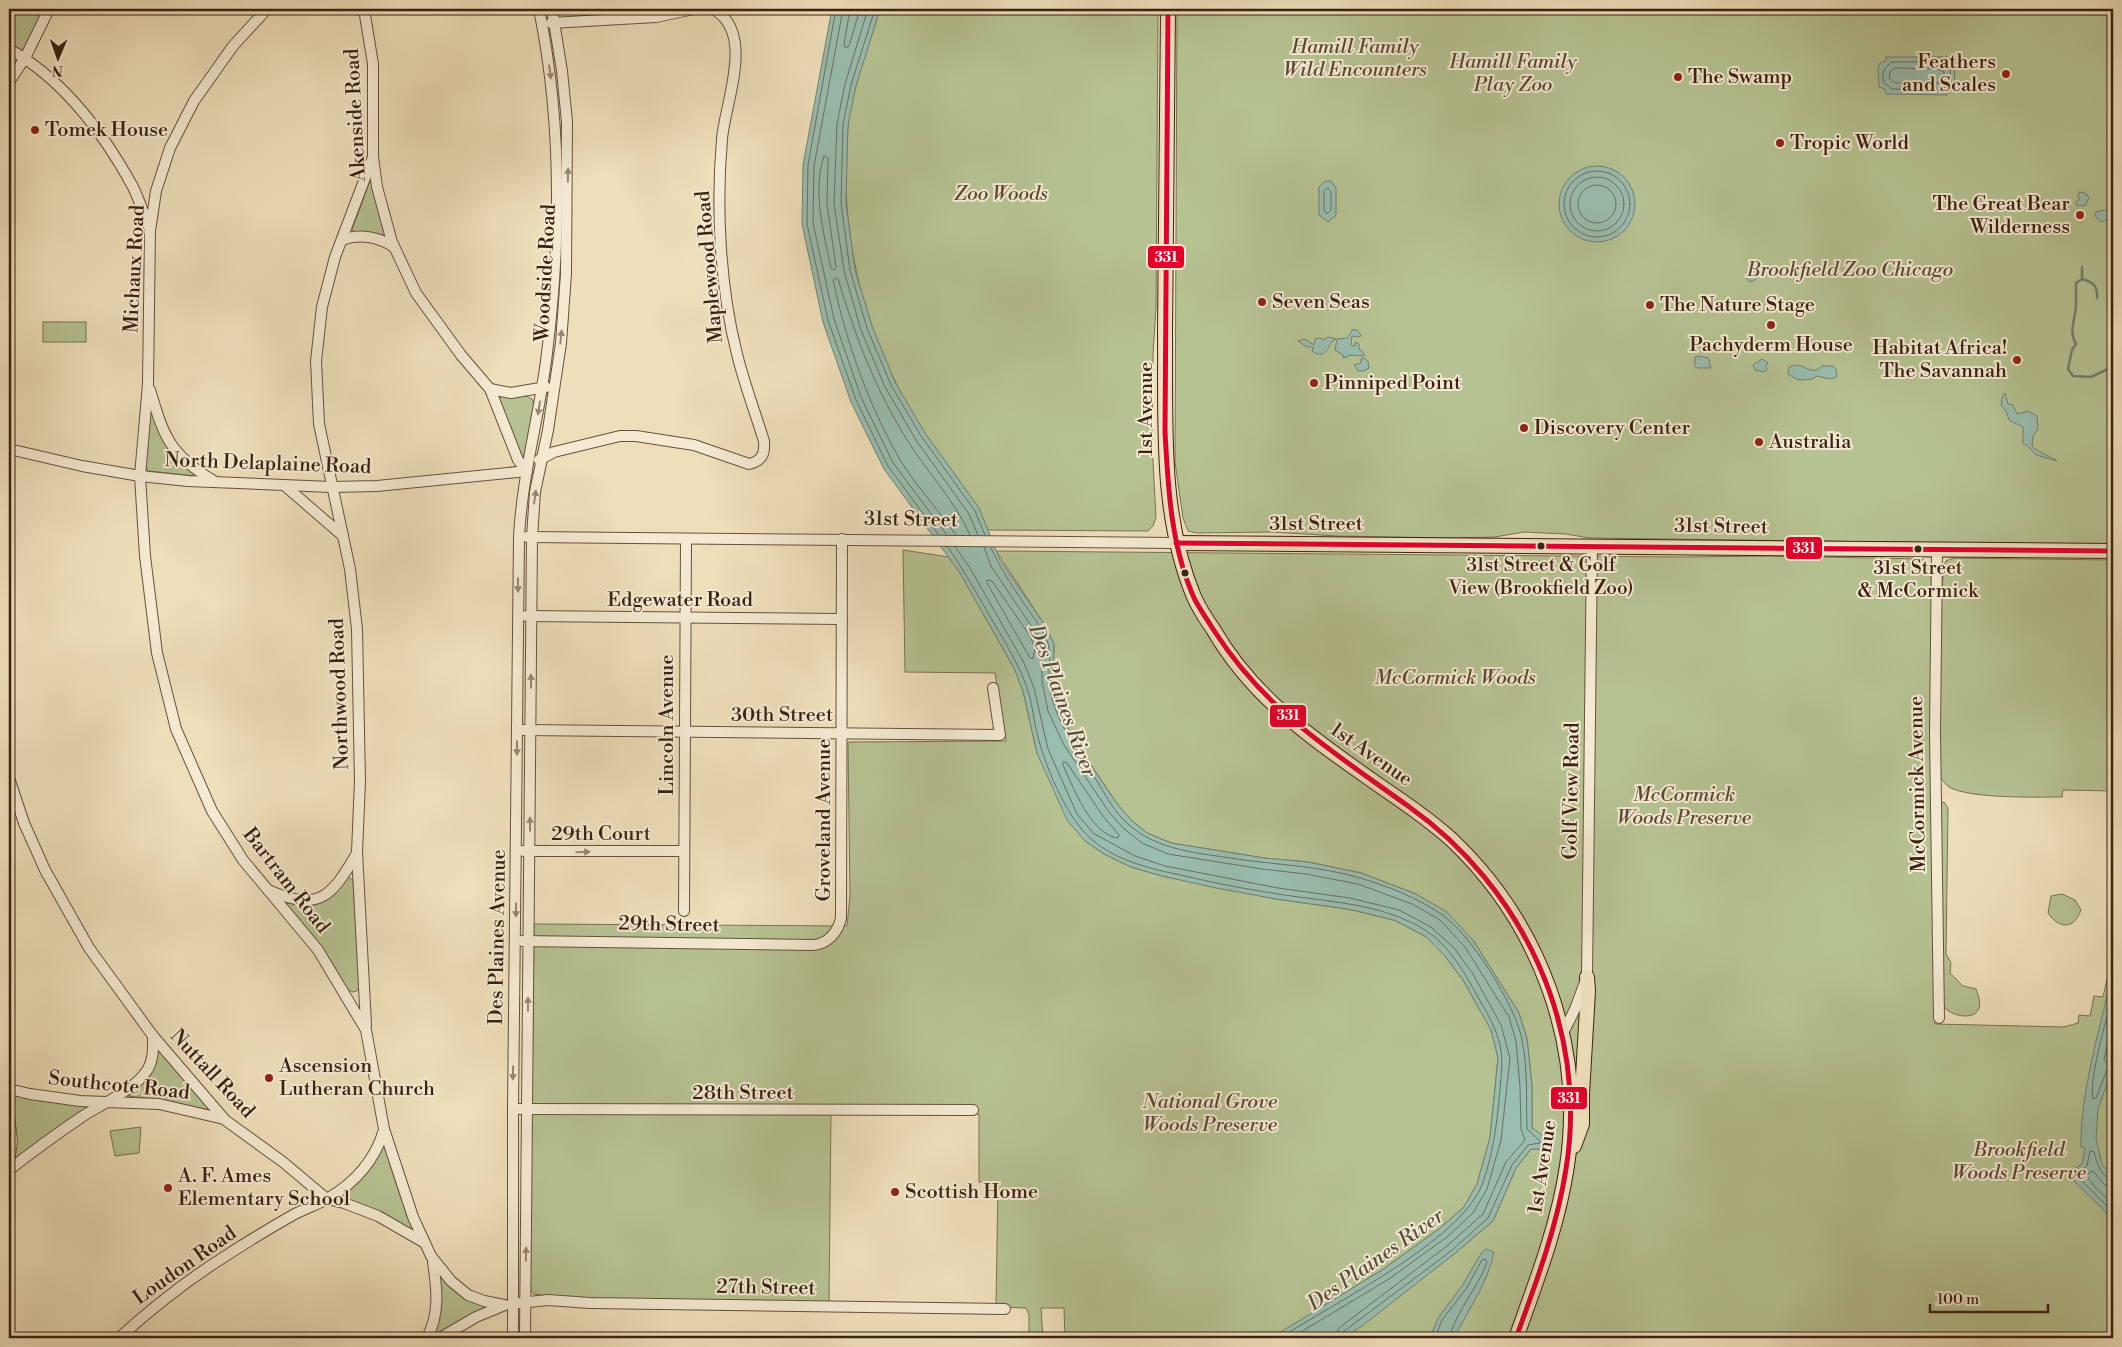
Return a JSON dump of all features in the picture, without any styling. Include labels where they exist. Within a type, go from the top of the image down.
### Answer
[{"type":"main road","name":"1st Avenue","points":[[1168,9],[1166,464],[1176,544],[1195,599],[1228,655],[1263,696],[1310,736],[1444,834],[1473,862],[1492,885],[1511,911],[1539,961],[1563,1032],[1571,1100],[1567,1165],[1552,1234],[1516,1338]]},
{"type":"main road","name":"31st Street","points":[[1176,544],[2113,551]]},
{"type":"main road","points":[[1567,1165],[1582,1124],[1587,977]]},
{"type":"street","points":[[9,82],[24,58],[49,9]]},
{"type":"street","name":"Michaux Road","points":[[140,476],[148,384],[150,231],[156,190],[170,148],[194,101],[233,46],[268,9]]},
{"type":"street","name":"Akenside Road","points":[[364,9],[373,64],[373,157],[377,187],[394,247],[416,293],[461,355],[490,389],[518,460],[527,471]]},
{"type":"street","name":"Woodside Road","points":[[519,537],[523,490],[542,388],[553,298],[556,126],[539,9]]},
{"type":"street","name":"Woodside Road","points":[[532,537],[535,492],[543,457],[561,343],[566,274],[568,142],[556,23],[552,9]]},
{"type":"street","points":[[542,24],[656,17],[694,9]]},
{"type":"street","name":"Maplewood Road","points":[[527,471],[543,457],[554,452],[602,440],[636,436],[694,445],[749,464],[761,460],[764,454],[764,441],[737,355],[724,267],[719,198],[720,153],[722,133],[732,87],[735,52],[730,23],[713,9]]},
{"type":"street","points":[[9,49],[24,58],[59,88],[90,120],[133,188],[150,231]]},
{"type":"street","name":"Northwood Road","points":[[366,1030],[359,925],[357,852],[360,780],[359,666],[350,569],[319,424],[316,361],[322,307],[342,240],[373,157]]},
{"type":"street","points":[[342,240],[354,237],[370,237],[384,240],[394,247]]},
{"type":"street","name":"Michaux Road","points":[[148,384],[163,432],[171,446],[189,464],[215,482]]},
{"type":"street","points":[[490,389],[511,393],[554,386]]},
{"type":"street","name":"North Delaplaine Road","points":[[9,450],[140,476],[215,482],[331,487],[377,486],[527,471]]},
{"type":"street","name":"Bartram Road","points":[[140,476],[145,556],[157,653],[176,728],[212,811],[243,860],[265,889],[318,950],[366,1030],[384,1129],[410,1208],[425,1243],[442,1272],[464,1292],[484,1301],[508,1304],[526,1302]]},
{"type":"street","points":[[284,485],[343,536]]},
{"type":"street","name":"31st Street","points":[[519,537],[1176,544]]},
{"type":"street","name":"Des Plaines Avenue","points":[[513,1338],[508,1304],[517,851],[519,537]]},
{"type":"street","name":"Des Plaines Avenue","points":[[525,1338],[532,537]]},
{"type":"street","name":"Lincoln Avenue","points":[[684,910],[686,539]]},
{"type":"street","name":"Groveland Avenue","points":[[823,943],[834,933],[841,918],[843,732],[842,540]]},
{"type":"street","name":"Golf View Road","points":[[1563,1032],[1575,1009],[1587,977],[1592,546]]},
{"type":"street","name":"McCormick Avenue","points":[[1937,549],[1935,733],[1938,1018]]},
{"type":"street","name":"Edgewater Road","points":[[518,616],[842,619]]},
{"type":"street","name":"30th Street","points":[[517,730],[1000,735],[993,688]]},
{"type":"street","name":"Nuttall Road","points":[[9,778],[24,823],[64,906],[88,948],[153,1036],[225,1120],[283,1162],[327,1199],[344,1203],[378,1216],[425,1243]]},
{"type":"street","name":"29th Court","points":[[517,851],[684,851]]},
{"type":"street","name":"Northwood Road","points":[[265,889],[296,900],[321,898],[336,886],[357,852]]},
{"type":"street","name":"29th Street","points":[[515,941],[813,945],[823,943]]},
{"type":"street","name":"Nuttall Road","points":[[9,1170],[34,1150],[136,1084],[144,1074],[152,1056],[153,1036]]},
{"type":"street","name":"Southcote Road","points":[[9,1089],[30,1094],[104,1103],[159,1104],[225,1120]]},
{"type":"street","name":"28th Street","points":[[512,1109],[973,1110]]},
{"type":"street","points":[[9,1118],[12,1142],[9,1163]]},
{"type":"street","points":[[327,1199],[342,1189],[364,1169],[380,1143],[384,1129]]},
{"type":"street","name":"Loudon Road","points":[[119,1338],[153,1307],[224,1257],[294,1214],[327,1199]]},
{"type":"street","points":[[427,1338],[437,1311],[436,1281],[432,1256]]},
{"type":"street","name":"27th Street","points":[[526,1302],[548,1300],[590,1303],[1005,1309]]},
{"type":"street","points":[[440,1338],[476,1317],[508,1304]]},
{"type":"green space","points":[[9,9],[45,9],[9,75]]},
{"type":"green space","name":"Zoo Woods","points":[[880,9],[1158,9],[1156,308],[1153,354],[1152,443],[1156,517],[1153,526],[1148,531],[988,530],[968,493],[922,429],[899,390],[870,322],[861,290],[854,258],[846,192],[846,159],[850,111],[857,81]]},
{"type":"green space","name":"Brookfield Zoo Chicago","points":[[1177,9],[2113,9],[2113,545],[1589,538],[1566,534],[1524,532],[1495,537],[1449,538],[1336,536],[1273,532],[1197,533],[1188,531],[1183,518],[1175,462]]},
{"type":"green space","points":[[371,178],[385,233],[382,236],[354,232],[352,230]]},
{"type":"green space","points":[[43,322],[86,322],[86,342],[43,342]]},
{"type":"green space","points":[[501,396],[527,396],[533,400],[534,406],[524,458],[520,456],[499,399]]},
{"type":"green space","points":[[150,406],[158,429],[168,449],[195,476],[148,471],[146,466]]},
{"type":"green space","name":"National Grove Woods Preserve","points":[[903,550],[949,557],[960,573],[1014,668],[1023,691],[1037,753],[1085,841],[1104,854],[1131,867],[1162,876],[1276,899],[1348,909],[1394,920],[1425,936],[1445,956],[1463,980],[1491,1029],[1498,1058],[1490,1138],[1477,1184],[1464,1207],[1439,1229],[1382,1270],[1272,1338],[1065,1338],[1064,1308],[1041,1308],[1043,1338],[1029,1338],[1029,1315],[1026,1308],[996,1307],[998,1182],[979,1182],[979,1114],[831,1112],[829,1303],[562,1298],[534,1294],[530,1289],[534,924],[847,926],[850,896],[848,742],[1006,741],[995,673],[905,672]]},
{"type":"green space","name":"McCormick Woods Preserve","points":[[996,551],[1678,557],[1769,556],[1923,559],[1930,569],[1932,585],[1935,1024],[2064,1027],[2078,1023],[2079,1015],[2090,1016],[2094,996],[2103,997],[2107,979],[2113,971],[2111,983],[2113,1028],[2113,1338],[1343,1338],[1454,1254],[1493,1221],[1516,1168],[1531,1149],[1542,1149],[1548,1140],[1532,1128],[1532,1086],[1527,1039],[1519,1013],[1473,940],[1416,894],[1361,873],[1308,862],[1264,858],[1171,843],[1147,833],[1131,820],[1118,805],[1074,740],[1059,709],[1053,680],[1054,644],[1046,627]]},
{"type":"green space","points":[[1953,558],[2113,560],[2113,791],[2063,790],[2062,797],[1972,794],[1949,787],[1941,778],[1940,618],[1944,565],[1946,561]]},
{"type":"green space","points":[[1944,802],[1948,808],[1946,954],[1951,963],[1950,973],[1963,986],[1976,989],[1980,1006],[1977,1012],[1968,1016],[1948,1011],[1944,1007],[1941,997],[1941,803]]},
{"type":"green space","points":[[348,877],[353,880],[359,987],[357,991],[353,992],[344,985],[324,951],[286,904],[313,905],[326,901]]},
{"type":"green space","points":[[2062,894],[2075,900],[2081,910],[2074,921],[2066,925],[2057,922],[2048,913],[2051,896]]},
{"type":"green space","points":[[159,1048],[209,1110],[162,1100],[128,1096]]},
{"type":"green space","points":[[9,1092],[49,1101],[85,1106],[86,1108],[15,1158],[16,1127],[9,1107]]},
{"type":"green space","points":[[141,1127],[139,1153],[115,1156],[110,1131]]},
{"type":"green space","points":[[384,1146],[386,1147],[395,1180],[413,1227],[412,1230],[341,1197]]},
{"type":"green space","points":[[440,1275],[485,1307],[433,1338],[428,1338],[440,1315],[441,1295],[438,1276]]},
{"type":"water","points":[[832,9],[880,9],[856,86],[848,125],[846,203],[855,270],[872,326],[895,382],[925,433],[979,508],[1000,560],[1046,627],[1054,644],[1053,680],[1059,709],[1074,741],[1118,805],[1131,820],[1147,833],[1171,843],[1264,858],[1308,862],[1361,873],[1416,894],[1447,912],[1473,940],[1519,1013],[1527,1039],[1532,1086],[1532,1128],[1548,1139],[1542,1149],[1531,1149],[1516,1168],[1493,1221],[1362,1326],[1343,1338],[1271,1338],[1382,1270],[1439,1229],[1464,1207],[1477,1184],[1490,1138],[1498,1058],[1491,1030],[1463,980],[1445,956],[1425,936],[1394,920],[1348,909],[1216,888],[1131,867],[1104,854],[1085,841],[1067,820],[1037,753],[1023,691],[1014,668],[960,573],[884,469],[851,402],[823,322],[802,224],[803,165]]},
{"type":"water","points":[[1886,57],[1948,57],[1949,62],[1954,64],[1955,86],[1948,90],[1947,95],[1886,94],[1885,89],[1879,87],[1878,68],[1880,63],[1886,61]]},
{"type":"water","points":[[1597,166],[1612,169],[1624,177],[1632,189],[1635,204],[1632,219],[1624,231],[1612,239],[1597,242],[1582,239],[1570,231],[1562,219],[1559,204],[1562,189],[1570,177],[1582,169]]},
{"type":"water","points":[[1325,181],[1331,181],[1336,188],[1336,215],[1328,222],[1319,215],[1319,187]]},
{"type":"water","points":[[2079,192],[2085,193],[2089,197],[2085,206],[2076,205],[2076,202],[2080,199],[2078,197]]},
{"type":"water","points":[[2105,210],[2111,213],[2112,218],[2101,222],[2095,216],[2096,212]]},
{"type":"water","points":[[1751,270],[1757,276],[1751,282],[1745,276]]},
{"type":"water","points":[[1352,330],[1357,330],[1361,335],[1360,337],[1352,336],[1351,345],[1355,346],[1355,342],[1359,344],[1359,349],[1363,352],[1364,356],[1350,355],[1343,358],[1343,355],[1335,350],[1337,339],[1348,338]]},
{"type":"water","points":[[1328,337],[1336,339],[1331,342],[1327,351],[1322,354],[1312,351],[1313,347],[1307,347],[1298,341],[1305,339],[1314,345],[1315,339],[1320,338],[1324,340]]},
{"type":"water","points":[[1695,357],[1708,358],[1711,368],[1697,368],[1695,366]]},
{"type":"water","points":[[1364,358],[1368,361],[1369,368],[1364,371],[1358,371],[1354,365],[1361,363],[1361,359]]},
{"type":"water","points":[[1762,359],[1768,363],[1766,366],[1767,370],[1764,372],[1755,370],[1753,365]]},
{"type":"water","points":[[1795,365],[1812,370],[1822,366],[1833,366],[1836,369],[1837,377],[1830,379],[1817,376],[1812,379],[1796,379],[1788,374],[1789,367]]},
{"type":"water","points":[[2005,393],[2008,404],[2013,405],[2017,414],[2028,411],[2037,416],[2038,429],[2033,436],[2032,446],[2057,461],[2036,455],[2027,445],[2023,444],[2023,427],[2009,420],[2006,411],[2001,405]]},
{"type":"water","points":[[2113,979],[2113,1067],[2098,1109],[2096,1139],[2102,1164],[2113,1178],[2113,1219],[2074,1181],[2074,1169],[2082,1164],[2085,1148],[2081,1147],[2081,1131],[2085,1097],[2091,1062],[2109,987]]},
{"type":"water","points":[[1486,1249],[1494,1252],[1487,1275],[1454,1338],[1430,1338],[1438,1318],[1462,1286],[1482,1252]]},
{"type":"waterway","points":[[2082,267],[2082,279]]},
{"type":"waterway","points":[[2082,279],[2076,283],[2076,309],[2072,329],[2076,344],[2072,350],[2068,369],[2073,376],[2091,377],[2108,369],[2113,371]]},
{"type":"waterway","points":[[2082,279],[2094,285],[2097,290],[2097,298]]},
{"type":"transit line","name":"331","points":[[1168,9],[1165,432],[1169,496],[1181,560],[1195,600],[1235,660],[1256,685],[1279,708],[1327,748],[1408,806],[1449,839],[1484,877],[1515,919],[1539,965],[1556,1014],[1567,1064],[1571,1116],[1566,1169],[1557,1212],[1545,1255],[1516,1338]]},
{"type":"transit line","name":"331","points":[[1176,543],[2113,551]]},
{"type":"place","name":"Feathers and Scales","points":[[2006,74]]},
{"type":"place","name":"The Swamp","points":[[1678,77]]},
{"type":"place","name":"Tomek House","points":[[35,130]]},
{"type":"place","name":"Tropic World","points":[[1780,143]]},
{"type":"place","name":"The Great Bear Wilderness","points":[[2080,215]]},
{"type":"place","name":"Seven Seas","points":[[1262,302]]},
{"type":"place","name":"The Nature Stage","points":[[1650,305]]},
{"type":"place","name":"Pachyderm House","points":[[1771,325]]},
{"type":"place","name":"Habitat Africa! The Savannah","points":[[2017,360]]},
{"type":"place","name":"Pinniped Point","points":[[1314,383]]},
{"type":"place","name":"Discovery Center","points":[[1524,428]]},
{"type":"place","name":"Australia","points":[[1759,442]]},
{"type":"place","name":"31st Street & Golf View (Brookfield Zoo)","points":[[1541,546]]},
{"type":"place","name":"31st Street & McCormick","points":[[1918,549]]},
{"type":"place","name":"Ascension Lutheran Church","points":[[269,1078]]},
{"type":"place","name":"A. F. Ames Elementary School","points":[[168,1188]]},
{"type":"place","name":"Scottish Home","points":[[895,1192]]},
{"type":"park label","name":"Hamill Family Wild Encounters","points":[[1355,58]]},
{"type":"park label","name":"Hamill Family Play Zoo","points":[[1513,74]]},
{"type":"park label","name":"McCormick Woods","points":[[1455,678]]},
{"type":"park label","name":"Brookfield Woods Preserve","points":[[2019,1162]]},
{"type":"water label","name":"Des Plaines River","points":[[1062,701]]},
{"type":"water label","name":"Des Plaines River","points":[[1376,1260]]}]
